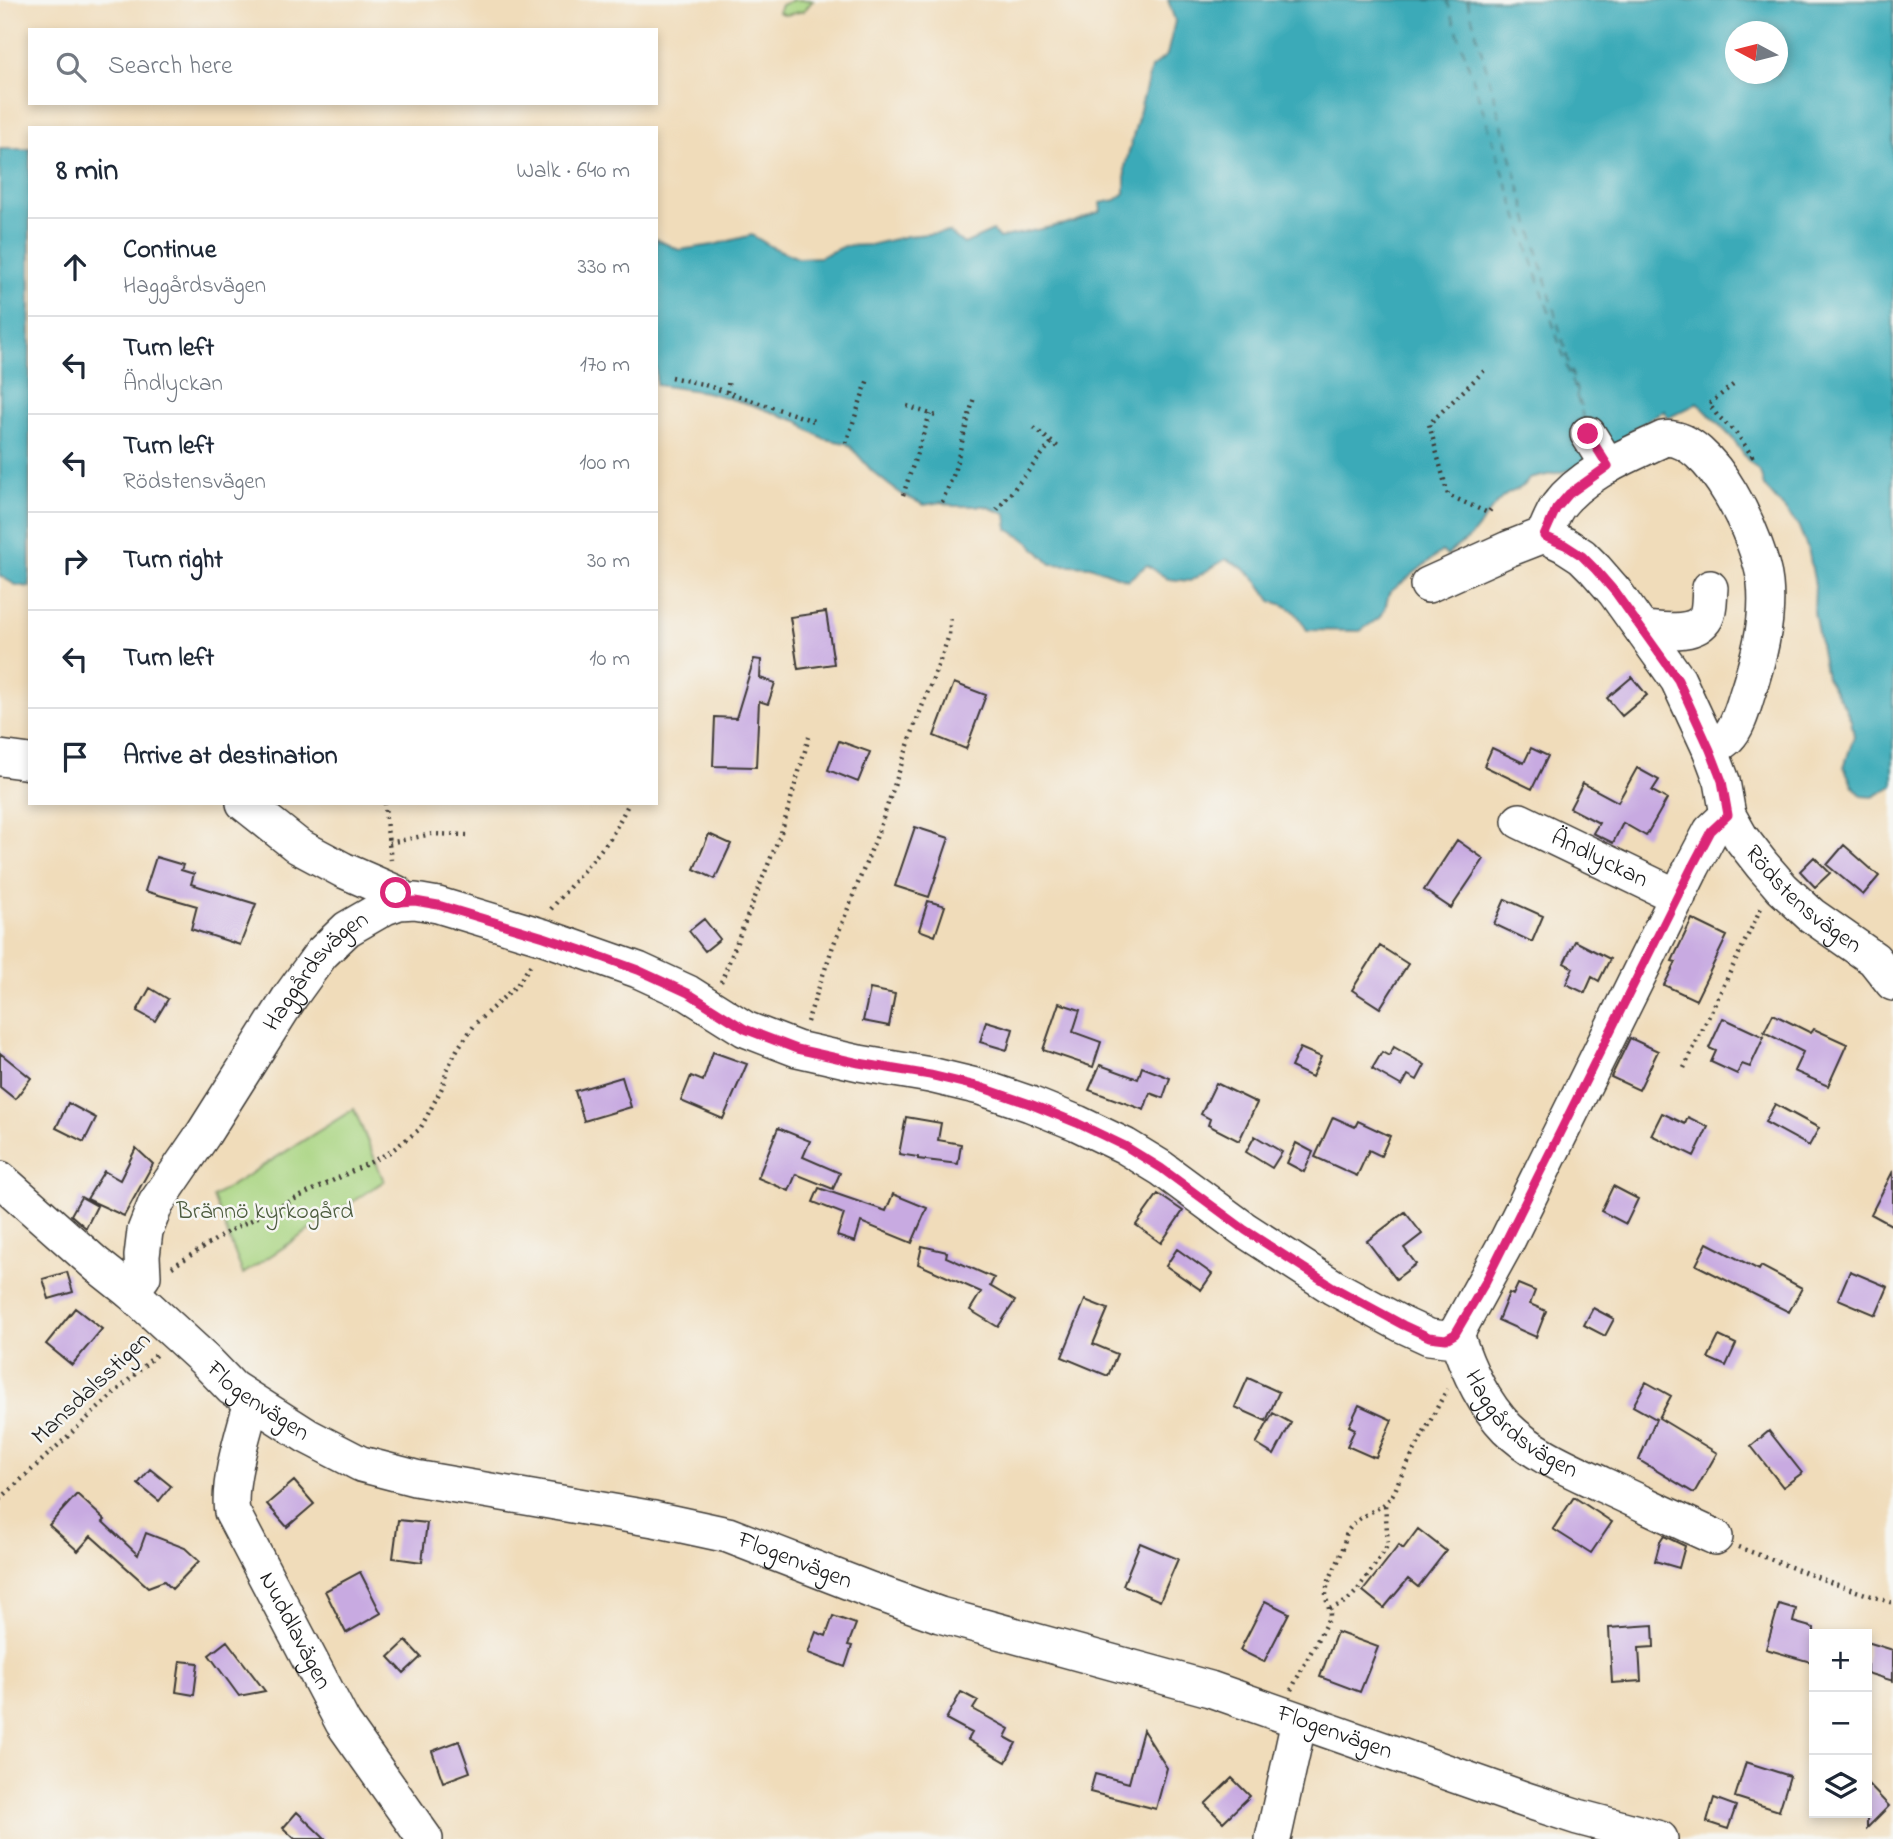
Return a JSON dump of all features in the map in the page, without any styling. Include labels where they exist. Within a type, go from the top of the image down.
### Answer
[{"type":"street","points":[[1588,434],[1608,466]]},
{"type":"street","points":[[1429,585],[1508,549],[1544,536],[1556,509],[1569,494],[1608,466],[1663,439],[1672,438],[1682,442],[1712,464],[1736,503],[1760,560],[1765,581],[1766,613],[1760,650],[1741,713],[1728,738],[1710,750]]},
{"type":"street","name":"Rödstensvägen","points":[[1544,536],[1582,556],[1615,592],[1678,680],[1710,750],[1722,781],[1728,815],[1741,838],[1774,879],[1811,915],[1874,959],[1893,983]]},
{"type":"street","points":[[1642,629],[1669,631],[1697,626],[1708,613],[1710,588]]},
{"type":"street","points":[[0,758],[28,762]]},
{"type":"street","points":[[247,805],[298,846],[343,870],[396,893]]},
{"type":"street","name":"Ändlyckan","points":[[1460,1345],[1507,1241],[1711,831],[1728,815]]},
{"type":"street","name":"Ändlyckan","points":[[1520,821],[1678,897]]},
{"type":"street","name":"Haggårdsvägen","points":[[137,1284],[145,1231],[156,1203],[321,954],[347,929],[385,907],[398,902],[415,901],[438,905],[536,935],[638,970],[688,993],[745,1029],[797,1049],[980,1087],[1077,1123],[1125,1146],[1161,1168],[1245,1230],[1333,1287],[1429,1337],[1446,1339],[1460,1345],[1473,1377],[1494,1413],[1524,1442],[1560,1464],[1715,1537]]},
{"type":"street","name":"Flogenvägen","points":[[0,1179],[97,1265],[137,1284],[178,1334],[232,1388],[329,1448],[375,1469],[654,1519],[728,1535],[940,1615],[1179,1679],[1567,1814],[1660,1839]]},
{"type":"street","name":"Nuddlavägen","points":[[251,1402],[233,1477],[230,1503],[232,1512],[343,1723],[425,1839]]},
{"type":"street","points":[[1273,1839],[1289,1717]]},
{"type":"path","points":[[1484,371],[1429,424],[1448,495],[1488,513],[1491,509]]},
{"type":"path","points":[[671,377],[702,384],[789,415],[817,422]]},
{"type":"path","points":[[727,392],[729,379]]},
{"type":"path","points":[[846,443],[868,380]]},
{"type":"path","points":[[1732,385],[1709,404],[1738,435],[1752,456],[1746,459]]},
{"type":"path","points":[[942,502],[953,476],[974,397]]},
{"type":"path","points":[[907,406],[939,417]]},
{"type":"path","points":[[903,495],[930,414]]},
{"type":"path","points":[[1034,428],[1058,447]]},
{"type":"path","points":[[996,510],[1052,442]]},
{"type":"path","points":[[797,1049],[943,653],[951,615]]},
{"type":"path","points":[[710,1008],[782,830],[809,737]]},
{"type":"path","points":[[385,805],[396,893]]},
{"type":"path","points":[[137,1284],[169,1269],[231,1230],[369,1164],[420,1129],[443,1086],[447,1069],[458,1048],[476,1023],[517,985],[536,957],[536,935],[566,892],[610,839],[628,805]]},
{"type":"path","points":[[389,843],[432,834],[468,835]]},
{"type":"path","points":[[1684,1068],[1774,879]]},
{"type":"path","name":"Mansdalsstigen","points":[[0,1499],[178,1334]]},
{"type":"path","points":[[1289,1717],[1330,1616],[1326,1596],[1328,1584],[1347,1532],[1360,1519],[1385,1504],[1396,1490],[1460,1345]]},
{"type":"path","points":[[1330,1609],[1347,1601],[1357,1591],[1388,1544],[1385,1504]]},
{"type":"path","points":[[1715,1537],[1838,1585],[1893,1603]]},
{"type":"green space","points":[[793,0],[813,0],[804,11],[786,15],[778,12],[781,5]]},
{"type":"green space","name":"Brännö kyrkogård","points":[[354,1109],[384,1181],[243,1274],[213,1197]]},
{"type":"water","points":[[1168,0],[1893,0],[1893,786],[1873,797],[1862,796],[1853,786],[1844,767],[1854,736],[1851,720],[1826,677],[1814,612],[1815,585],[1809,553],[1798,525],[1764,486],[1760,472],[1698,403],[1668,418],[1664,410],[1627,433],[1627,440],[1586,459],[1584,467],[1529,479],[1522,487],[1500,499],[1474,533],[1447,556],[1442,551],[1389,593],[1385,609],[1379,618],[1360,631],[1307,630],[1293,610],[1271,601],[1252,576],[1226,559],[1190,581],[1168,579],[1147,565],[1128,580],[1090,566],[1051,564],[1029,542],[1008,529],[1006,514],[985,506],[954,506],[942,502],[924,505],[889,485],[872,471],[850,446],[825,439],[800,422],[706,392],[658,385],[658,240],[679,250],[752,235],[798,258],[820,257],[844,246],[870,245],[907,236],[949,232],[964,244],[993,231],[999,238],[1074,222],[1101,211],[1100,203],[1116,200],[1125,193],[1125,167],[1151,68],[1167,55],[1175,21]]},
{"type":"water","points":[[0,149],[28,149],[28,587],[16,585],[0,576]]},
{"type":"building","points":[[826,612],[834,664],[798,669],[790,617]]},
{"type":"building","points":[[754,659],[761,660],[760,678],[775,683],[768,704],[759,701],[756,767],[713,766],[715,717],[736,718]]},
{"type":"building","points":[[1632,677],[1647,695],[1622,716],[1607,698]]},
{"type":"building","points":[[954,683],[986,695],[966,749],[934,736]]},
{"type":"building","points":[[839,741],[870,752],[858,782],[828,770]]},
{"type":"building","points":[[1492,748],[1524,763],[1531,748],[1548,756],[1532,789],[1484,766]]},
{"type":"building","points":[[1637,768],[1659,780],[1652,791],[1667,799],[1646,836],[1623,823],[1613,843],[1593,833],[1599,823],[1570,808],[1583,783],[1618,802]]},
{"type":"building","points":[[915,827],[949,838],[929,897],[895,886]]},
{"type":"building","points":[[709,834],[731,844],[715,879],[694,869]]},
{"type":"building","points":[[1457,840],[1484,859],[1451,908],[1424,890]]},
{"type":"building","points":[[1844,845],[1879,876],[1863,895],[1827,865]]},
{"type":"building","points":[[156,857],[183,865],[181,870],[194,874],[191,884],[256,904],[240,945],[191,929],[197,906],[145,891]]},
{"type":"building","points":[[1814,857],[1830,873],[1815,887],[1800,871]]},
{"type":"building","points":[[1505,899],[1543,916],[1532,942],[1494,924]]},
{"type":"building","points":[[928,901],[945,906],[935,936],[919,930]]},
{"type":"building","points":[[704,919],[720,939],[705,951],[689,931]]},
{"type":"building","points":[[1692,919],[1727,936],[1696,1000],[1664,985]]},
{"type":"building","points":[[1575,941],[1610,959],[1599,981],[1592,977],[1585,993],[1566,984],[1573,968],[1564,963]]},
{"type":"building","points":[[1380,946],[1408,964],[1380,1008],[1352,990]]},
{"type":"building","points":[[150,988],[168,999],[155,1021],[137,1011]]},
{"type":"building","points":[[870,989],[895,994],[889,1026],[863,1021]]},
{"type":"building","points":[[1059,1003],[1080,1010],[1073,1032],[1101,1042],[1093,1067],[1043,1050]]},
{"type":"building","points":[[1773,1014],[1811,1033],[1814,1029],[1847,1044],[1828,1086],[1794,1071],[1803,1052],[1764,1032]]},
{"type":"building","points":[[1723,1018],[1764,1037],[1750,1067],[1742,1064],[1737,1074],[1711,1062],[1716,1051],[1709,1048]]},
{"type":"building","points":[[986,1021],[1013,1029],[1007,1050],[980,1042]]},
{"type":"building","points":[[1630,1038],[1658,1051],[1639,1090],[1611,1077]]},
{"type":"building","points":[[1394,1047],[1425,1065],[1417,1080],[1408,1075],[1402,1086],[1372,1069],[1382,1052],[1389,1056]]},
{"type":"building","points":[[1300,1048],[1321,1057],[1312,1077],[1291,1067]]},
{"type":"building","points":[[713,1052],[747,1064],[723,1119],[681,1101],[691,1076],[703,1081]]},
{"type":"building","points":[[0,1053],[31,1078],[15,1099],[0,1087]]},
{"type":"building","points":[[1100,1065],[1138,1079],[1142,1067],[1170,1078],[1163,1098],[1150,1093],[1144,1110],[1089,1090]]},
{"type":"building","points":[[622,1077],[631,1107],[584,1121],[575,1091]]},
{"type":"building","points":[[1216,1083],[1257,1103],[1239,1141],[1208,1125],[1210,1119],[1201,1114]]},
{"type":"building","points":[[68,1103],[96,1118],[84,1142],[56,1128]]},
{"type":"building","points":[[1775,1104],[1819,1128],[1809,1146],[1765,1122]]},
{"type":"building","points":[[1662,1113],[1685,1124],[1688,1117],[1708,1127],[1694,1156],[1651,1135]]},
{"type":"building","points":[[906,1117],[941,1123],[938,1140],[961,1144],[958,1164],[899,1154]]},
{"type":"building","points":[[1333,1117],[1355,1127],[1358,1121],[1390,1136],[1381,1156],[1369,1150],[1357,1176],[1315,1157]]},
{"type":"building","points":[[778,1128],[810,1141],[803,1157],[840,1173],[833,1189],[796,1174],[789,1191],[758,1178]]},
{"type":"building","points":[[1255,1136],[1282,1152],[1272,1168],[1246,1152]]},
{"type":"building","points":[[1296,1143],[1313,1152],[1304,1172],[1287,1163]]},
{"type":"building","points":[[136,1148],[153,1164],[124,1216],[87,1199],[104,1171],[120,1180]]},
{"type":"building","points":[[1893,1171],[1893,1226],[1871,1214]]},
{"type":"building","points":[[1613,1186],[1638,1199],[1626,1224],[1601,1211]]},
{"type":"building","points":[[819,1188],[886,1211],[893,1194],[927,1208],[912,1243],[861,1222],[855,1242],[837,1236],[844,1214],[813,1202]]},
{"type":"building","points":[[1158,1194],[1183,1211],[1161,1243],[1136,1225]]},
{"type":"building","points":[[81,1197],[97,1206],[86,1228],[71,1215]]},
{"type":"building","points":[[1405,1212],[1422,1234],[1404,1248],[1416,1264],[1396,1279],[1367,1241]]},
{"type":"building","points":[[1707,1243],[1759,1270],[1761,1266],[1802,1288],[1789,1312],[1696,1265]]},
{"type":"building","points":[[922,1246],[947,1252],[946,1257],[994,1278],[990,1286],[1015,1301],[998,1327],[970,1310],[981,1292],[918,1264]]},
{"type":"building","points":[[1177,1249],[1212,1274],[1201,1290],[1166,1266]]},
{"type":"building","points":[[1850,1271],[1888,1287],[1876,1315],[1838,1299]]},
{"type":"building","points":[[67,1272],[73,1292],[49,1299],[43,1279]]},
{"type":"building","points":[[1518,1284],[1535,1291],[1530,1304],[1546,1311],[1536,1337],[1498,1320],[1509,1293],[1513,1295]]},
{"type":"building","points":[[1085,1300],[1108,1309],[1093,1344],[1117,1354],[1108,1376],[1062,1357]]},
{"type":"building","points":[[75,1308],[102,1329],[72,1365],[46,1344]]},
{"type":"building","points":[[1593,1308],[1614,1319],[1605,1336],[1584,1325]]},
{"type":"building","points":[[1719,1336],[1736,1344],[1726,1366],[1708,1358]]},
{"type":"building","points":[[1248,1378],[1279,1392],[1266,1421],[1235,1407]]},
{"type":"building","points":[[1646,1382],[1671,1396],[1659,1418],[1717,1453],[1694,1493],[1639,1460],[1656,1419],[1633,1406]]},
{"type":"building","points":[[1359,1405],[1392,1420],[1376,1457],[1347,1446],[1355,1429],[1349,1426]]},
{"type":"building","points":[[1273,1413],[1291,1423],[1274,1455],[1256,1444]]},
{"type":"building","points":[[1769,1431],[1802,1473],[1783,1487],[1751,1446]]},
{"type":"building","points":[[150,1469],[171,1486],[159,1501],[138,1484]]},
{"type":"building","points":[[294,1481],[314,1504],[287,1527],[267,1504]]},
{"type":"building","points":[[77,1494],[138,1555],[146,1533],[185,1548],[199,1561],[172,1589],[164,1581],[148,1587],[91,1536],[78,1551],[49,1525]]},
{"type":"building","points":[[1574,1497],[1612,1522],[1591,1553],[1553,1529]]},
{"type":"building","points":[[398,1520],[427,1523],[422,1562],[393,1558]]},
{"type":"building","points":[[1418,1529],[1446,1551],[1418,1587],[1408,1579],[1384,1608],[1363,1591],[1399,1545],[1403,1549]]},
{"type":"building","points":[[1664,1536],[1685,1546],[1679,1568],[1655,1561]]},
{"type":"building","points":[[1140,1543],[1178,1559],[1160,1601],[1123,1585]]},
{"type":"building","points":[[360,1572],[381,1613],[346,1633],[325,1591]]},
{"type":"building","points":[[1265,1601],[1289,1613],[1264,1662],[1240,1650]]},
{"type":"building","points":[[1779,1604],[1796,1609],[1793,1622],[1814,1628],[1809,1629],[1809,1662],[1766,1649]]},
{"type":"building","points":[[833,1616],[856,1624],[848,1645],[852,1646],[845,1667],[808,1653],[816,1632],[826,1636]]},
{"type":"building","points":[[1653,1625],[1654,1647],[1639,1648],[1641,1681],[1612,1683],[1609,1628]]},
{"type":"building","points":[[1337,1632],[1378,1647],[1360,1692],[1320,1677]]},
{"type":"building","points":[[227,1641],[265,1691],[239,1696],[209,1655]]},
{"type":"building","points":[[406,1641],[421,1657],[404,1673],[389,1657]]},
{"type":"building","points":[[1872,1644],[1893,1650],[1893,1681],[1872,1675]]},
{"type":"building","points":[[180,1661],[198,1663],[194,1695],[176,1692]]},
{"type":"building","points":[[961,1692],[978,1701],[973,1709],[1009,1729],[1005,1737],[1016,1743],[1006,1762],[968,1740],[972,1733],[946,1719]]},
{"type":"building","points":[[1143,1730],[1167,1768],[1156,1809],[1090,1792],[1095,1774],[1129,1783]]},
{"type":"building","points":[[459,1741],[470,1772],[443,1782],[432,1751]]},
{"type":"building","points":[[1746,1762],[1790,1776],[1779,1811],[1735,1797]]},
{"type":"building","points":[[1232,1778],[1250,1796],[1223,1822],[1205,1804]]},
{"type":"building","points":[[1872,1788],[1889,1806],[1867,1828],[1867,1818],[1872,1818]]},
{"type":"building","points":[[1714,1798],[1736,1806],[1728,1829],[1707,1822]]},
{"type":"building","points":[[297,1812],[325,1839],[295,1839],[283,1828]]},
{"type":"ferry route","points":[[1447,0],[1584,419]]},
{"type":"ferry route","points":[[1467,0],[1581,406]]},
{"type":"route","points":[[396,893],[398,902],[415,901],[438,905],[544,937],[638,970],[688,993],[745,1029],[797,1049],[980,1087],[1077,1123],[1125,1146],[1161,1168],[1245,1230],[1333,1287],[1429,1337],[1446,1339],[1455,1334],[1485,1283],[1692,867],[1711,831],[1728,815],[1722,781],[1678,680],[1615,592],[1595,569],[1582,556],[1544,536],[1556,509],[1569,494],[1608,466],[1588,434]]}]
